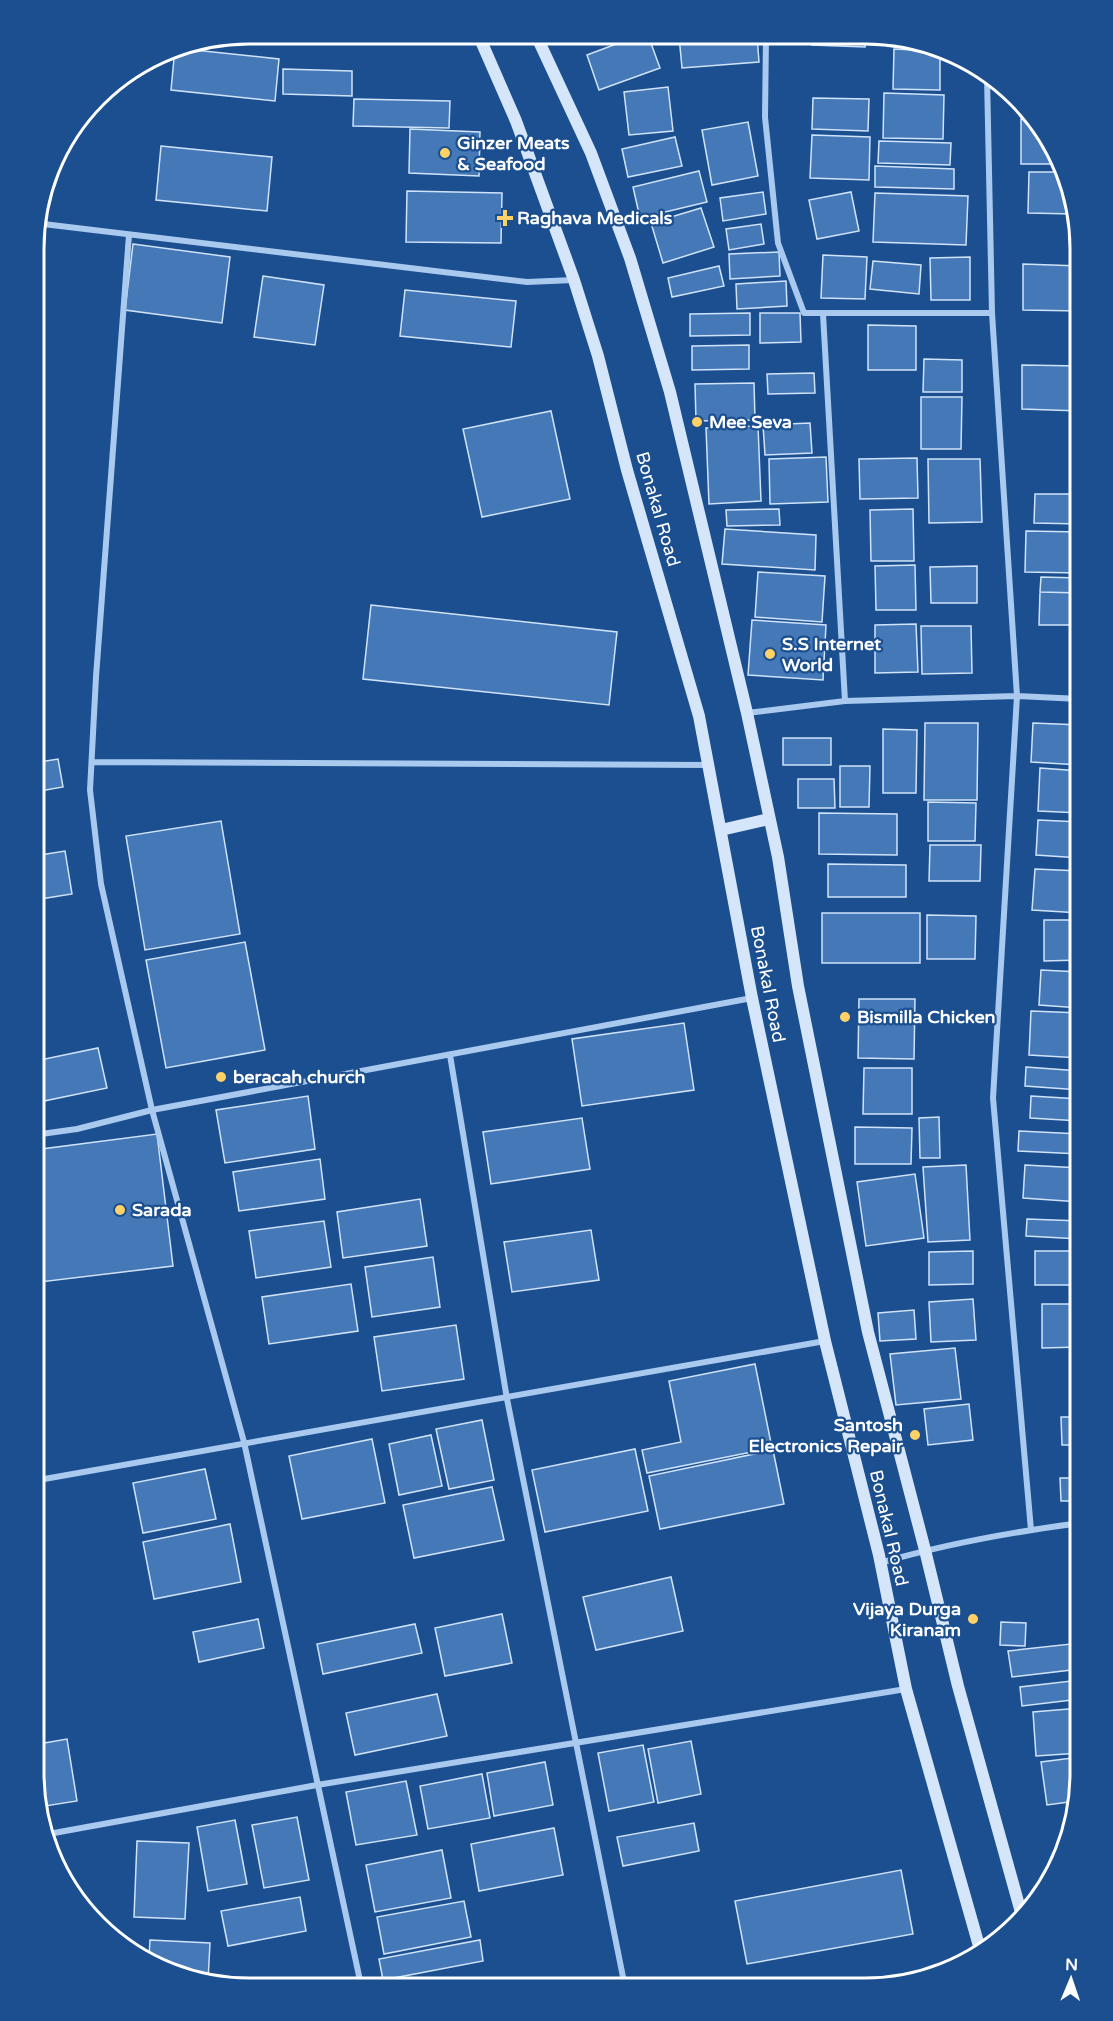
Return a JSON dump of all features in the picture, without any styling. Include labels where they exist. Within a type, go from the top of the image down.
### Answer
[{"type":"main road","name":"Bonakal Road","points":[[482,44],[516,121],[574,280],[598,356],[627,470],[699,716],[752,998],[825,1341],[880,1563],[906,1689],[978,1943]]},
{"type":"main road","name":"Bonakal Road","points":[[540,44],[591,153],[630,258],[670,392],[770,819],[798,986],[868,1332],[958,1686],[1019,1906]]},
{"type":"main road","points":[[721,830],[770,819]]},
{"type":"street","points":[[766,44],[765,117],[778,243],[804,314],[992,313]]},
{"type":"street","points":[[987,85],[992,313],[1017,696],[993,1098],[1031,1530]]},
{"type":"street","points":[[45,224],[527,282],[574,280]]},
{"type":"street","points":[[129,235],[96,676],[90,790],[101,884],[152,1110],[244,1442],[359,1978]]},
{"type":"street","points":[[823,314],[845,701]]},
{"type":"street","points":[[747,713],[845,701],[1017,696],[1070,699]]},
{"type":"street","points":[[92,762],[709,765]]},
{"type":"street","points":[[44,1134],[77,1129],[152,1110],[752,998]]},
{"type":"street","points":[[450,1055],[507,1398],[574,1742],[623,1978]]},
{"type":"street","points":[[44,1479],[825,1341]]},
{"type":"street","points":[[880,1563],[925,1550],[1069,1525]]},
{"type":"street","points":[[53,1833],[317,1785],[906,1689]]},
{"type":"building","points":[[616,44],[651,44],[660,68],[599,90],[587,55]]},
{"type":"building","points":[[680,44],[758,44],[759,62],[682,68]]},
{"type":"building","points":[[812,44],[865,44],[865,47]]},
{"type":"building","points":[[894,49],[915,50],[940,58],[940,90],[893,89]]},
{"type":"building","points":[[197,50],[279,59],[275,101],[171,90],[174,58],[183,54]]},
{"type":"building","points":[[283,69],[352,71],[352,96],[283,94]]},
{"type":"building","points":[[668,87],[673,131],[629,135],[624,92]]},
{"type":"building","points":[[884,93],[944,95],[943,139],[883,138]]},
{"type":"building","points":[[813,98],[869,99],[868,131],[812,129]]},
{"type":"building","points":[[354,99],[450,101],[449,128],[353,126]]},
{"type":"building","points":[[1021,119],[1035,135],[1051,164],[1021,164]]},
{"type":"building","points":[[748,122],[758,176],[712,185],[702,130]]},
{"type":"building","name":"Ginzer Meats & Seafood","points":[[410,129],[480,132],[479,176],[409,173]]},
{"type":"building","points":[[812,135],[870,137],[869,180],[810,178]]},
{"type":"building","points":[[675,137],[682,166],[628,177],[622,149]]},
{"type":"building","points":[[879,141],[951,143],[950,165],[878,163]]},
{"type":"building","points":[[161,146],[272,157],[267,211],[156,200]]},
{"type":"building","points":[[875,166],[954,169],[954,189],[875,187]]},
{"type":"building","points":[[699,171],[707,202],[640,218],[633,187]]},
{"type":"building","points":[[1029,172],[1054,172],[1067,214],[1028,213]]},
{"type":"building","points":[[407,191],[502,193],[501,243],[406,242]]},
{"type":"building","points":[[763,192],[766,214],[723,221],[720,198]]},
{"type":"building","points":[[851,192],[859,231],[817,239],[809,200]]},
{"type":"building","points":[[875,193],[968,196],[966,245],[873,242]]},
{"type":"building","points":[[701,208],[714,247],[663,263],[651,223]]},
{"type":"building","points":[[761,224],[764,244],[729,250],[726,229]]},
{"type":"building","points":[[133,244],[230,257],[222,323],[125,310]]},
{"type":"building","points":[[779,252],[780,276],[730,279],[729,254]]},
{"type":"building","points":[[823,255],[867,257],[865,299],[821,298]]},
{"type":"building","points":[[970,257],[970,300],[931,300],[930,258]]},
{"type":"building","points":[[873,261],[921,265],[919,294],[870,289]]},
{"type":"building","points":[[1023,264],[1070,266],[1070,311],[1023,310]]},
{"type":"building","points":[[719,266],[724,286],[672,297],[668,278]]},
{"type":"building","points":[[263,276],[324,285],[315,345],[254,337]]},
{"type":"building","points":[[786,281],[787,306],[737,309],[736,284]]},
{"type":"building","points":[[405,290],[516,301],[511,347],[400,336]]},
{"type":"building","points":[[750,313],[750,335],[690,336],[690,314]]},
{"type":"building","points":[[760,313],[800,313],[801,342],[760,343]]},
{"type":"building","points":[[868,325],[916,326],[916,370],[868,370]]},
{"type":"building","points":[[749,345],[749,369],[692,370],[692,346]]},
{"type":"building","points":[[924,359],[962,360],[962,392],[923,392]]},
{"type":"building","points":[[1022,365],[1070,366],[1070,411],[1022,409]]},
{"type":"building","points":[[814,373],[815,393],[768,394],[767,374]]},
{"type":"building","points":[[754,383],[755,420],[696,421],[695,384]]},
{"type":"building","points":[[921,397],[962,397],[961,449],[921,449]]},
{"type":"building","points":[[551,411],[570,499],[482,517],[463,429]]},
{"type":"building","points":[[810,423],[812,453],[765,455],[763,425]]},
{"type":"building","points":[[758,426],[761,501],[709,504],[706,428]]},
{"type":"building","points":[[826,457],[828,502],[770,504],[769,459]]},
{"type":"building","points":[[917,458],[918,498],[860,499],[859,459]]},
{"type":"building","points":[[928,459],[980,459],[982,522],[929,523]]},
{"type":"building","points":[[1035,494],[1070,494],[1070,524],[1034,523]]},
{"type":"building","points":[[779,509],[780,525],[727,526],[726,510]]},
{"type":"building","points":[[913,509],[914,561],[871,561],[870,510]]},
{"type":"building","points":[[725,529],[816,535],[815,570],[722,564]]},
{"type":"building","points":[[1026,531],[1070,532],[1070,573],[1025,572]]},
{"type":"building","points":[[915,565],[916,610],[876,610],[875,566]]},
{"type":"building","points":[[977,566],[977,603],[931,603],[930,567]]},
{"type":"building","points":[[758,572],[825,576],[822,622],[755,617]]},
{"type":"building","points":[[1041,577],[1070,578],[1070,593],[1040,592]]},
{"type":"building","points":[[1040,592],[1070,593],[1070,625],[1039,625]]},
{"type":"building","points":[[371,605],[617,632],[609,705],[363,679]]},
{"type":"building","points":[[752,620],[826,625],[823,680],[748,675]]},
{"type":"building","points":[[916,624],[918,672],[875,673],[875,625]]},
{"type":"building","points":[[921,626],[971,626],[972,673],[922,674]]},
{"type":"building","points":[[925,723],[978,723],[977,800],[924,800]]},
{"type":"building","points":[[1033,723],[1070,725],[1070,764],[1031,762]]},
{"type":"building","points":[[883,729],[917,730],[916,793],[883,793]]},
{"type":"building","points":[[783,738],[831,738],[831,765],[783,765]]},
{"type":"building","points":[[58,759],[63,787],[44,790],[44,761]]},
{"type":"building","points":[[840,766],[870,766],[869,807],[840,807]]},
{"type":"building","points":[[1040,768],[1070,770],[1070,813],[1038,811]]},
{"type":"building","points":[[798,779],[834,779],[835,808],[798,808]]},
{"type":"building","points":[[928,802],[976,803],[975,841],[928,841]]},
{"type":"building","points":[[819,813],[897,814],[897,855],[819,854]]},
{"type":"building","points":[[1038,820],[1070,822],[1070,857],[1036,855]]},
{"type":"building","points":[[221,821],[240,934],[145,950],[126,836]]},
{"type":"building","points":[[930,845],[981,845],[980,881],[929,881]]},
{"type":"building","points":[[65,851],[72,894],[44,898],[44,854]]},
{"type":"building","points":[[828,864],[906,865],[906,897],[828,897]]},
{"type":"building","points":[[1035,869],[1070,871],[1070,912],[1032,910]]},
{"type":"building","points":[[822,913],[920,913],[920,963],[822,963]]},
{"type":"building","points":[[927,915],[976,916],[975,959],[927,959]]},
{"type":"building","points":[[1044,920],[1070,920],[1070,960],[1044,961]]},
{"type":"building","points":[[245,942],[265,1050],[166,1068],[146,960]]},
{"type":"building","points":[[1041,970],[1070,971],[1070,1007],[1039,1005]]},
{"type":"building","points":[[859,999],[915,999],[914,1059],[858,1058]]},
{"type":"building","points":[[1031,1011],[1070,1013],[1069,1057],[1029,1055]]},
{"type":"building","points":[[684,1023],[694,1090],[582,1106],[572,1039]]},
{"type":"building","points":[[98,1048],[107,1088],[44,1101],[44,1059]]},
{"type":"building","points":[[1026,1067],[1069,1070],[1069,1089],[1025,1086]]},
{"type":"building","points":[[864,1068],[912,1068],[912,1114],[863,1114]]},
{"type":"building","points":[[308,1096],[315,1149],[225,1163],[216,1110]]},
{"type":"building","points":[[1031,1096],[1069,1098],[1069,1120],[1030,1118]]},
{"type":"building","points":[[939,1117],[940,1158],[920,1158],[919,1118]]},
{"type":"building","points":[[582,1118],[590,1169],[491,1184],[483,1132]]},
{"type":"building","points":[[855,1127],[912,1128],[911,1164],[855,1164]]},
{"type":"building","points":[[1019,1131],[1069,1133],[1069,1153],[1018,1151]]},
{"type":"building","points":[[157,1134],[173,1266],[44,1282],[44,1149]]},
{"type":"building","points":[[320,1159],[325,1199],[239,1211],[233,1172]]},
{"type":"building","points":[[966,1165],[970,1240],[928,1242],[923,1167]]},
{"type":"building","points":[[1025,1165],[1069,1167],[1069,1201],[1023,1198]]},
{"type":"building","points":[[915,1174],[924,1238],[866,1246],[857,1182]]},
{"type":"building","points":[[420,1199],[427,1246],[343,1258],[337,1212]]},
{"type":"building","points":[[1027,1219],[1069,1221],[1069,1238],[1026,1236]]},
{"type":"building","points":[[324,1221],[331,1267],[256,1278],[249,1231]]},
{"type":"building","points":[[591,1230],[599,1280],[512,1292],[504,1242]]},
{"type":"building","points":[[973,1251],[973,1284],[929,1285],[929,1252]]},
{"type":"building","points":[[1035,1251],[1069,1251],[1069,1285],[1035,1285]]},
{"type":"building","points":[[433,1257],[440,1307],[372,1317],[365,1267]]},
{"type":"building","points":[[351,1284],[358,1331],[269,1344],[262,1297]]},
{"type":"building","points":[[973,1299],[976,1340],[931,1342],[929,1302]]},
{"type":"building","points":[[1042,1304],[1069,1304],[1069,1347],[1042,1348]]},
{"type":"building","points":[[914,1310],[916,1339],[880,1341],[878,1313]]},
{"type":"building","points":[[456,1325],[464,1379],[382,1391],[374,1337]]},
{"type":"building","points":[[955,1348],[961,1399],[896,1405],[890,1354]]},
{"type":"building","points":[[755,1364],[772,1448],[647,1473],[642,1450],[681,1442],[669,1381]]},
{"type":"building","points":[[969,1404],[973,1440],[928,1445],[924,1409]]},
{"type":"building","points":[[1061,1417],[1069,1417],[1069,1445],[1062,1445]]},
{"type":"building","points":[[482,1420],[494,1480],[449,1489],[436,1429]]},
{"type":"building","points":[[431,1435],[442,1486],[399,1495],[389,1444]]},
{"type":"building","points":[[372,1439],[385,1503],[302,1519],[289,1456]]},
{"type":"building","points":[[635,1449],[648,1511],[545,1532],[532,1470]]},
{"type":"building","points":[[773,1450],[784,1504],[660,1529],[649,1476]]},
{"type":"building","points":[[205,1469],[216,1519],[143,1533],[133,1483]]},
{"type":"building","points":[[1060,1478],[1069,1478],[1069,1501],[1061,1501]]},
{"type":"building","points":[[492,1487],[504,1540],[414,1558],[403,1505]]},
{"type":"building","points":[[230,1524],[241,1582],[154,1599],[143,1542]]},
{"type":"building","points":[[671,1577],[683,1631],[596,1650],[583,1597]]},
{"type":"building","points":[[502,1614],[512,1663],[445,1676],[435,1628]]},
{"type":"building","points":[[258,1619],[264,1648],[199,1662],[193,1632]]},
{"type":"building","points":[[1001,1622],[1026,1623],[1025,1646],[1000,1645]]},
{"type":"building","points":[[415,1624],[422,1653],[323,1674],[317,1644]]},
{"type":"building","points":[[1069,1644],[1069,1670],[1012,1677],[1008,1651]]},
{"type":"building","points":[[1069,1681],[1069,1700],[1022,1706],[1020,1687]]},
{"type":"building","points":[[437,1694],[447,1736],[355,1755],[346,1713]]},
{"type":"building","points":[[1069,1709],[1069,1754],[1036,1756],[1033,1712]]},
{"type":"building","points":[[67,1739],[77,1801],[46,1806],[44,1743]]},
{"type":"building","points":[[691,1741],[701,1794],[658,1803],[648,1749]]},
{"type":"building","points":[[643,1745],[654,1802],[609,1811],[598,1753]]},
{"type":"building","points":[[1069,1758],[1067,1802],[1047,1805],[1041,1762]]},
{"type":"building","points":[[545,1762],[553,1805],[494,1816],[487,1773]]},
{"type":"building","points":[[482,1774],[490,1818],[428,1829],[420,1786]]},
{"type":"building","points":[[406,1781],[417,1835],[356,1845],[346,1792]]},
{"type":"building","points":[[297,1817],[309,1880],[264,1888],[252,1825]]},
{"type":"building","points":[[235,1820],[247,1884],[208,1891],[197,1827]]},
{"type":"building","points":[[694,1823],[699,1851],[623,1866],[617,1837]]},
{"type":"building","points":[[554,1828],[563,1875],[479,1891],[471,1844]]},
{"type":"building","points":[[137,1841],[189,1843],[185,1919],[134,1917]]},
{"type":"building","points":[[442,1850],[451,1898],[375,1912],[366,1865]]},
{"type":"building","points":[[901,1870],[913,1934],[747,1964],[735,1901]]},
{"type":"building","points":[[300,1897],[306,1931],[228,1946],[221,1911]]},
{"type":"building","points":[[464,1901],[471,1937],[384,1954],[377,1917]]},
{"type":"building","points":[[150,1940],[210,1943],[208,1973],[170,1962],[149,1952]]},
{"type":"building","points":[[480,1940],[483,1961],[394,1978],[383,1978],[379,1959]]},
{"type":"place","name":"Ginzer Meats & Seafood","points":[[445,153]]},
{"type":"place","name":"Raghava Medicals","points":[[505,218]]},
{"type":"place","name":"Mee Seva","points":[[697,422]]},
{"type":"place","name":"S.S Internet World","points":[[770,654]]},
{"type":"place","name":"Bismilla Chicken","points":[[845,1017]]},
{"type":"place","name":"beracah church","points":[[221,1077]]},
{"type":"place","name":"Sarada","points":[[120,1210]]},
{"type":"place","name":"Santosh Electronics Repair","points":[[915,1435]]},
{"type":"place","name":"Vijaya Durga Kiranam","points":[[973,1619]]}]
